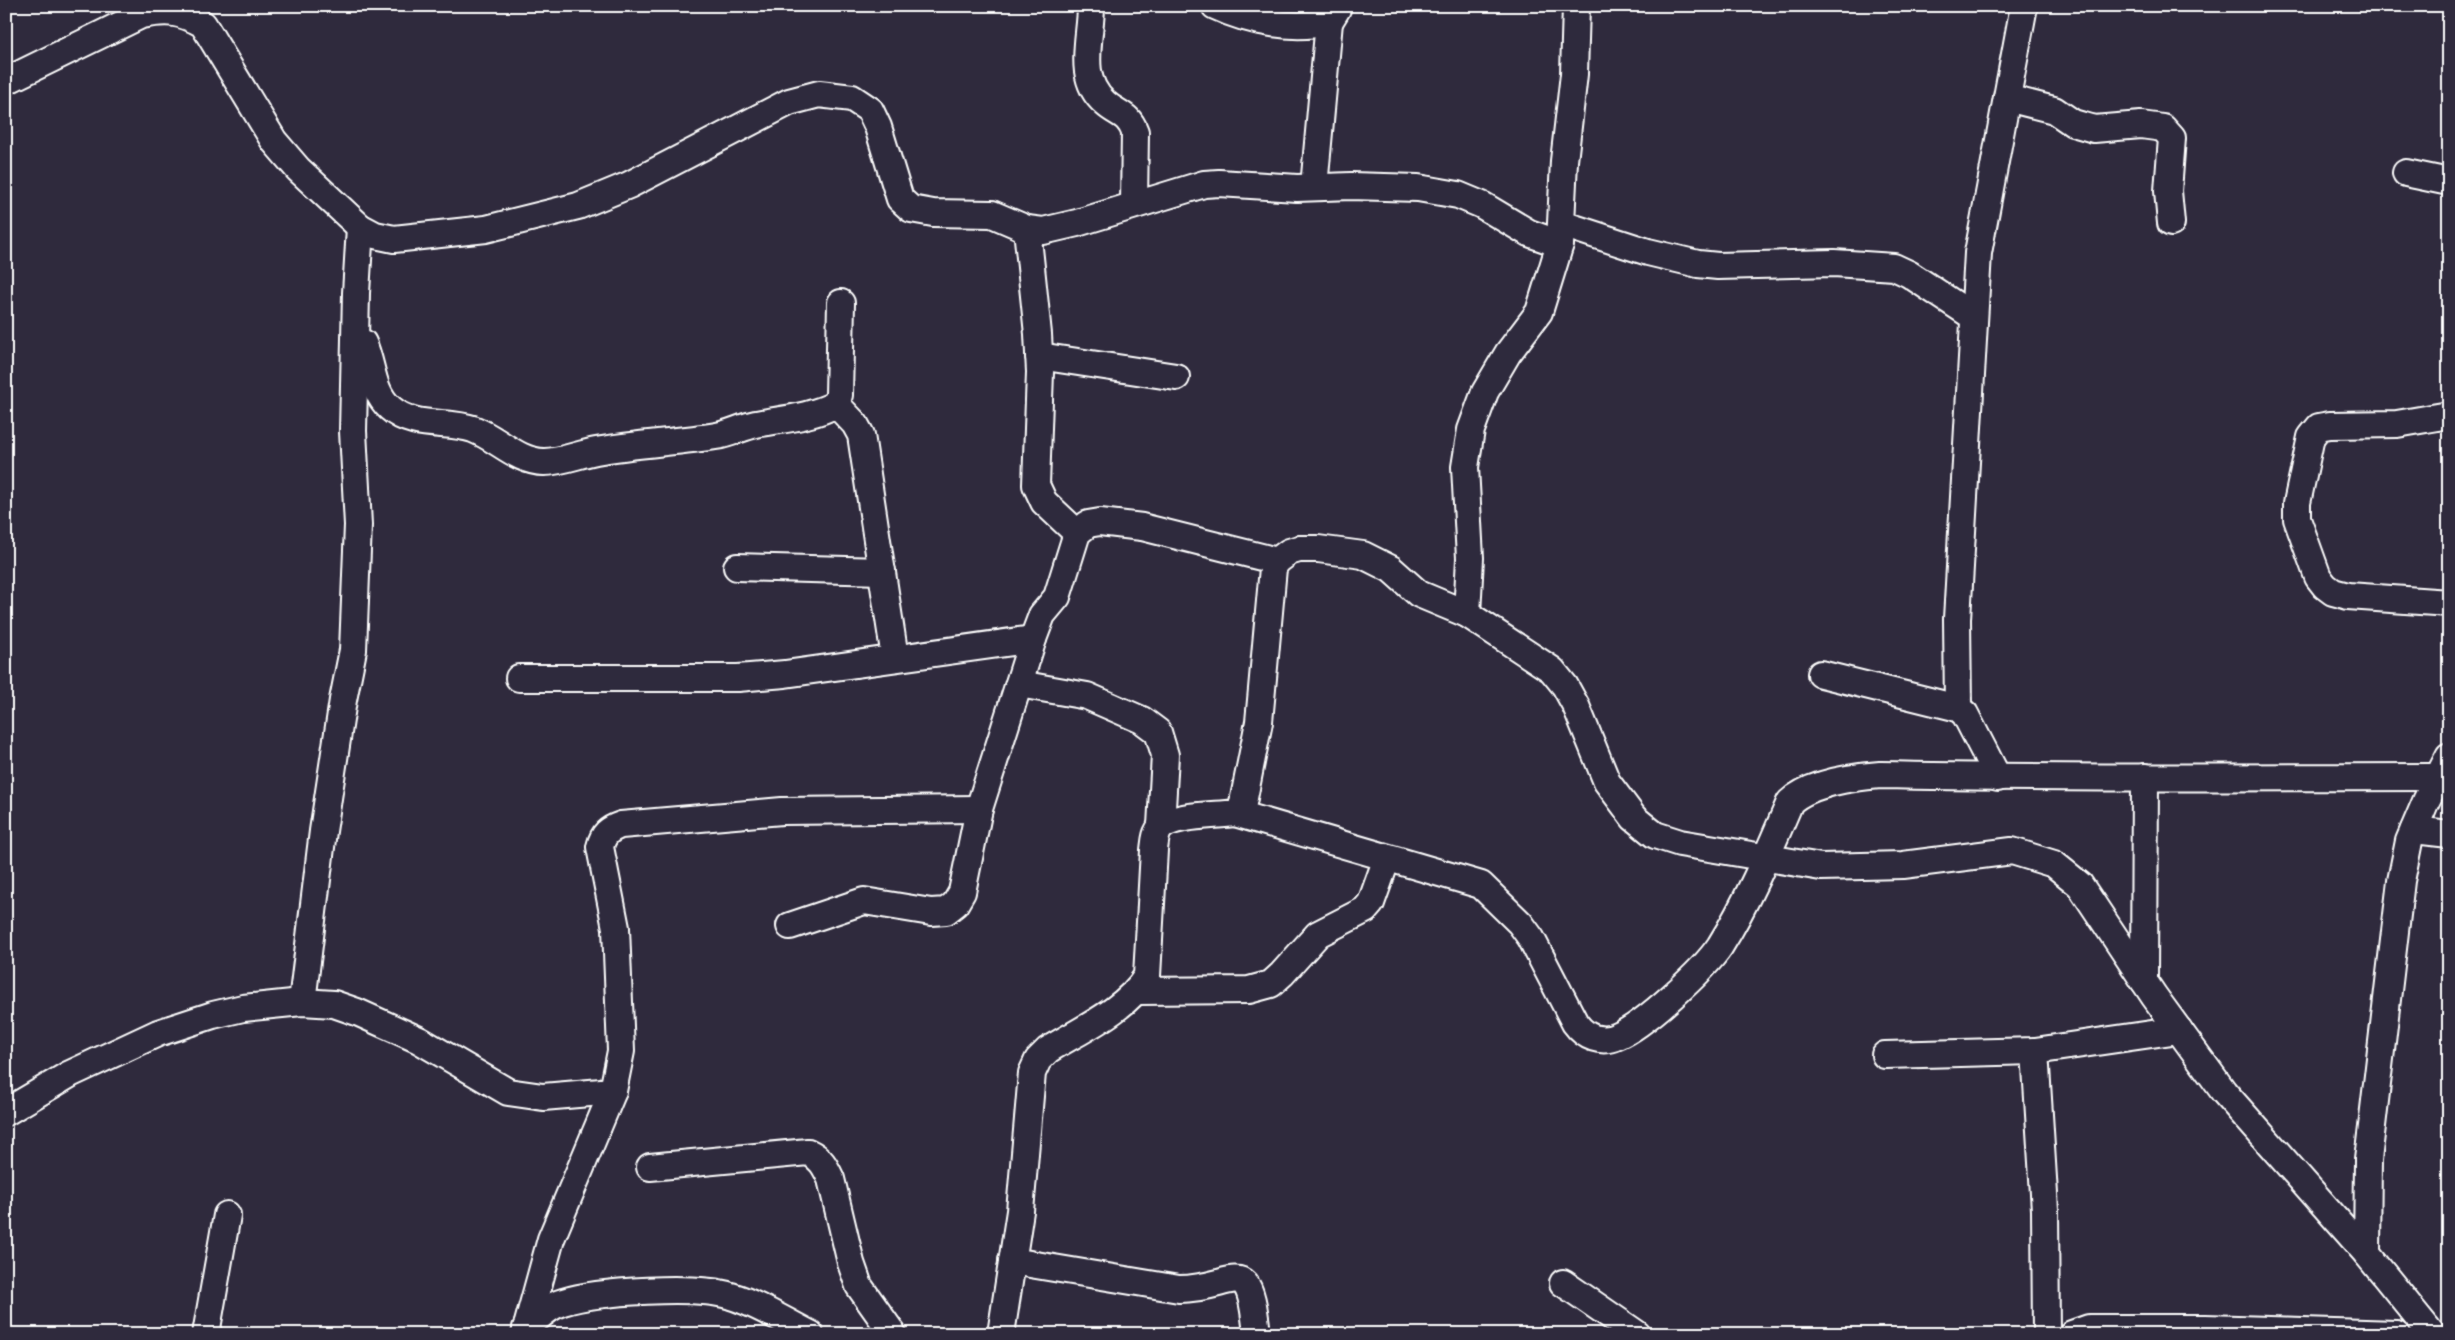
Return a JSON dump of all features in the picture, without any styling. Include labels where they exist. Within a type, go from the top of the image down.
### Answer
[{"type":"street","points":[[1090,6],[1091,22],[1086,55],[1088,76],[1094,92],[1105,104],[1131,121],[1135,132],[1134,204]]},
{"type":"street","points":[[1215,6],[1229,13],[1288,25],[1333,14],[1314,187]]},
{"type":"street","points":[[1467,614],[1470,558],[1465,467],[1471,430],[1485,392],[1508,353],[1539,312],[1561,234],[1564,161],[1574,74],[1576,6]]},
{"type":"street","points":[[1958,708],[1957,619],[1978,253],[2024,6]]},
{"type":"street","points":[[6,81],[141,15],[164,11],[187,15],[203,24],[274,141],[298,169],[360,227],[375,235],[394,239],[486,230],[578,206],[629,185],[789,102],[819,94],[852,98],[870,110],[878,126],[900,199],[911,209],[933,213],[992,214],[1027,229],[1043,231],[1077,223],[1204,184],[1219,182],[1297,188],[1351,186],[1418,188],[1458,196],[1482,205],[1529,233],[1561,234],[1698,264],[1718,266],[1834,264],[1894,267],[1909,274],[1974,317]]},
{"type":"street","points":[[2007,98],[2054,110],[2073,122],[2094,129],[2141,125],[2163,128],[2172,138],[2168,191],[2171,223]]},
{"type":"street","points":[[2406,173],[2449,182]]},
{"type":"street","points":[[302,1002],[323,831],[343,700],[353,650],[358,525],[353,431],[360,227]]},
{"type":"street","points":[[1027,229],[1039,356],[1036,485],[1044,502],[1077,532]]},
{"type":"street","points":[[356,335],[368,355],[376,389],[390,408],[405,418],[422,422],[456,425],[474,430],[531,460],[546,462],[596,451],[718,435],[753,425],[824,411],[836,404],[839,395],[841,303]]},
{"type":"street","points":[[1039,356],[1176,376]]},
{"type":"street","points":[[836,404],[855,424],[862,435],[895,658]]},
{"type":"street","points":[[2449,415],[2397,424],[2330,425],[2319,427],[2311,436],[2297,503],[2296,519],[2318,577],[2333,592],[2348,596],[2449,603]]},
{"type":"street","points":[[790,926],[864,901],[932,912],[946,911],[956,904],[962,892],[979,809],[1033,639],[1042,615],[1057,598],[1077,532],[1088,524],[1100,522],[1142,527],[1277,560]]},
{"type":"street","points":[[1235,813],[1242,808],[1245,798],[1259,722],[1273,568],[1277,560],[1289,552],[1299,549],[1318,549],[1363,555],[1391,569],[1419,594],[1467,614],[1552,670],[1565,686],[1576,706],[1607,782],[1634,818],[1655,836],[1680,844],[1821,867],[1903,865],[2012,851],[2037,857],[2054,864],[2080,885],[2144,981],[2224,1092],[2367,1254],[2432,1334]]},
{"type":"street","points":[[737,567],[882,571]]},
{"type":"street","points":[[519,678],[738,678],[785,674],[1033,639]]},
{"type":"street","points":[[1820,674],[1958,708],[1965,714],[1998,778]]},
{"type":"street","points":[[1019,684],[1087,696],[1142,720],[1158,732],[1163,742],[1165,754],[1162,826]]},
{"type":"street","points":[[1001,1334],[1020,1211],[1032,1073],[1038,1060],[1048,1050],[1124,1002],[1138,990],[1147,976],[1154,850],[1157,833],[1162,826],[1182,818],[1235,813],[1481,885],[1520,923],[1531,938],[1575,1023],[1583,1034],[1601,1039],[1618,1036],[1632,1028],[1692,979],[1706,964],[1720,946],[1766,858],[1790,802],[1808,790],[1853,777],[1880,775],[1998,778],[2145,777],[2443,767],[2409,842],[2402,880],[2368,1160],[2367,1254]]},
{"type":"street","points":[[2144,981],[2145,777]]},
{"type":"street","points":[[525,1331],[551,1239],[613,1092],[621,1051],[616,928],[600,847],[602,837],[611,828],[621,825],[782,811],[979,809]]},
{"type":"street","points":[[2414,830],[2449,834]]},
{"type":"street","points":[[1138,990],[1249,990],[1271,984],[1318,934],[1366,910],[1371,903],[1387,858]]},
{"type":"street","points":[[6,1112],[70,1074],[158,1033],[235,1010],[302,1002],[334,1004],[357,1012],[419,1040],[481,1078],[508,1092],[543,1096],[613,1092]]},
{"type":"street","points":[[1885,1055],[2035,1051],[2179,1030]]},
{"type":"street","points":[[2035,1051],[2045,1210],[2046,1334]]},
{"type":"street","points":[[650,1167],[808,1152],[818,1157],[825,1166],[830,1179],[851,1264],[859,1286],[893,1334]]},
{"type":"street","points":[[206,1334],[227,1215]]},
{"type":"street","points":[[1012,1261],[1179,1289],[1191,1289],[1234,1278],[1244,1281],[1253,1297],[1258,1334]]},
{"type":"street","points":[[1563,1283],[1637,1334]]},
{"type":"street","points":[[525,1331],[546,1311],[561,1302],[586,1296],[680,1290],[710,1291],[732,1296],[810,1334]]},
{"type":"street","points":[[2072,1334],[2089,1328],[2284,1329],[2396,1334]]}]
